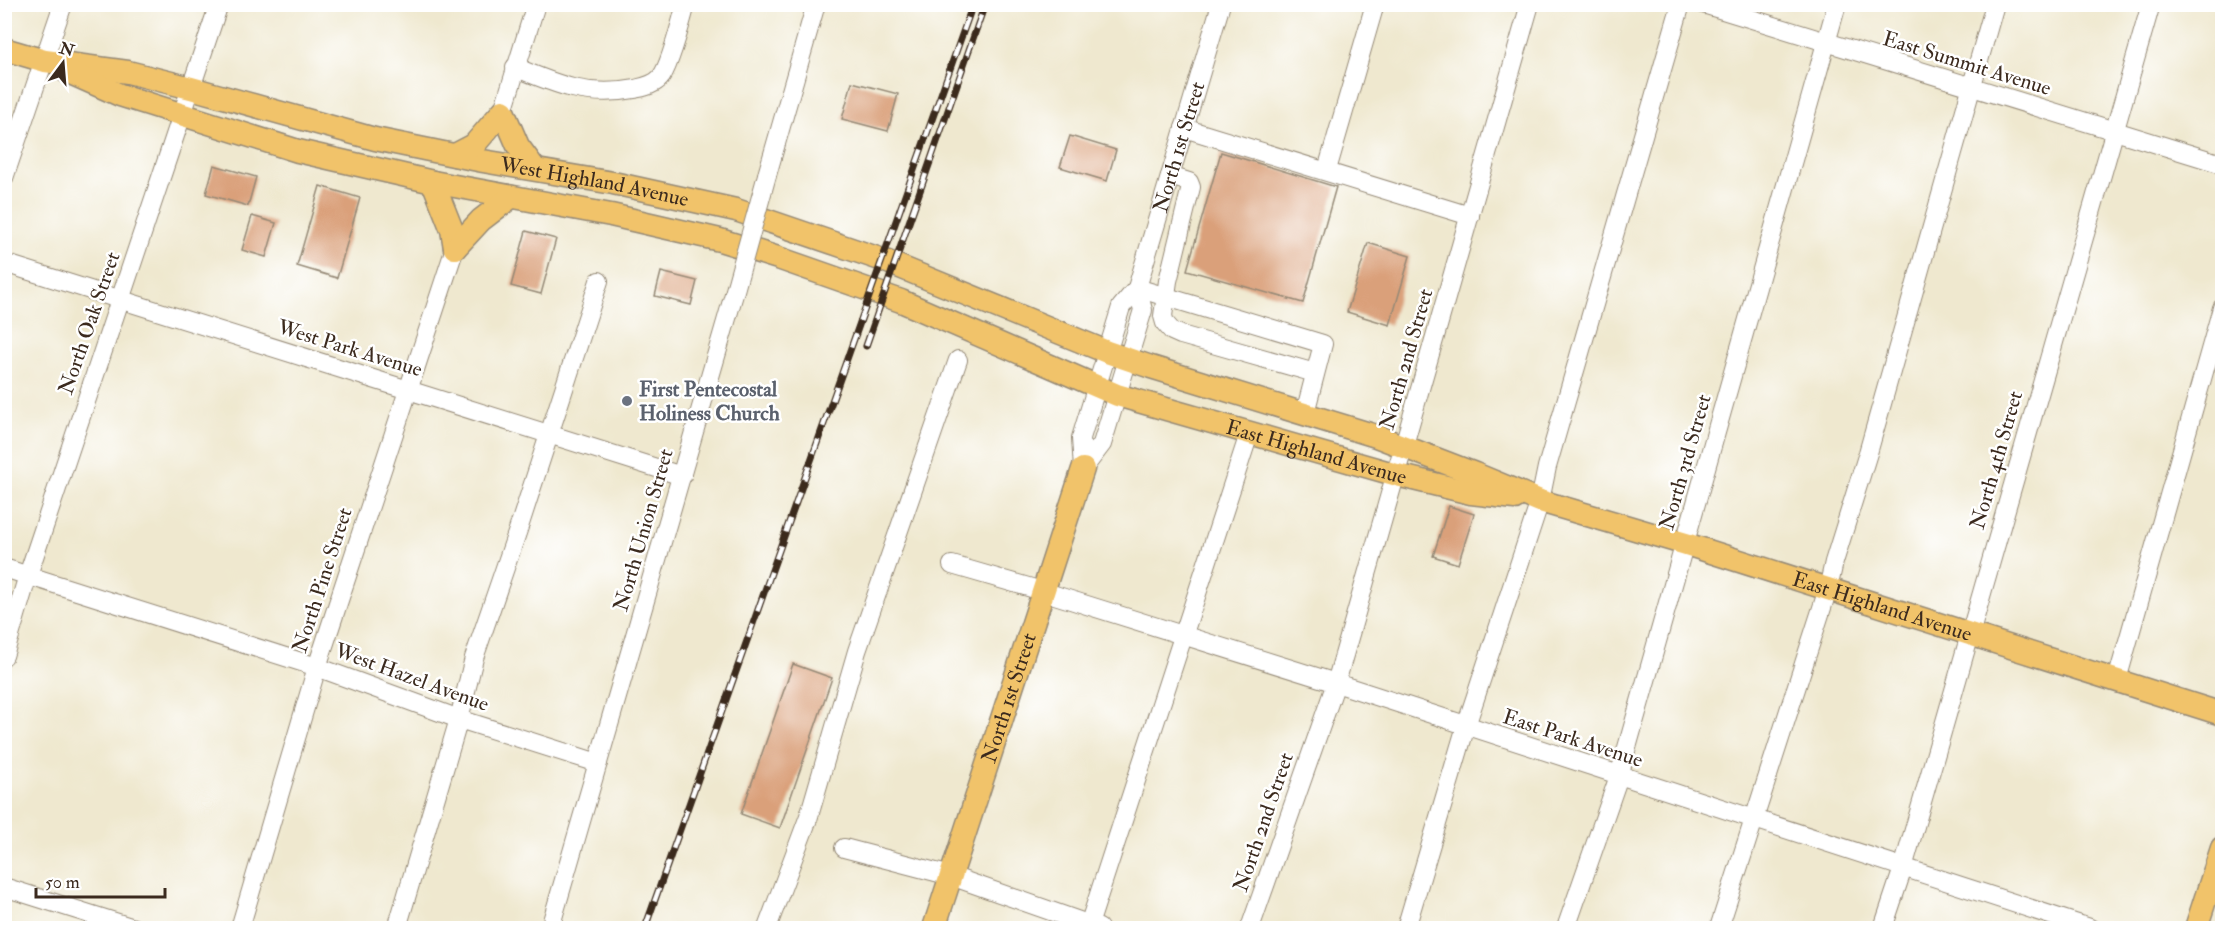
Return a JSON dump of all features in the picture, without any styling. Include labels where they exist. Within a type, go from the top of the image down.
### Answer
[{"type":"main road","name":"West Highland Avenue","points":[[4,49],[45,61],[120,95],[298,151],[433,182],[670,227],[778,258],[901,301],[1107,391]]},
{"type":"main road","name":"West Highland Avenue","points":[[45,61],[128,72],[375,139],[687,198],[779,223],[883,260],[1118,355]]},
{"type":"main road","points":[[455,155],[474,145],[502,111],[518,146],[535,169]]},
{"type":"main road","points":[[433,182],[447,214],[455,248]]},
{"type":"main road","points":[[455,248],[481,220],[511,197]]},
{"type":"main road","name":"East Highland Avenue","points":[[1118,355],[1405,446],[1540,501],[1686,544],[2223,714]]},
{"type":"main road","name":"East Highland Avenue","points":[[1107,391],[1397,475],[1471,493],[1540,501]]},
{"type":"main road","name":"North 1st Street","points":[[934,928],[1083,469]]},
{"type":"main road","points":[[2196,928],[2223,848]]},
{"type":"street","points":[[4,178],[63,4]]},
{"type":"street","name":"North Oak Street","points":[[4,656],[28,575],[219,4]]},
{"type":"street","points":[[502,111],[536,4]]},
{"type":"street","points":[[515,67],[558,85],[582,92],[617,92],[647,86],[661,78],[687,4]]},
{"type":"street","name":"North Union Street","points":[[550,928],[682,476],[816,4]]},
{"type":"street","name":"North 1st Street","points":[[1083,469],[1081,438],[1107,391],[1118,355],[1143,310],[1137,288],[1221,4]]},
{"type":"street","points":[[1327,170],[1375,4]]},
{"type":"street","name":"North 2nd Street","points":[[1250,928],[1336,683],[1530,4]]},
{"type":"street","points":[[1406,928],[1466,726],[1540,501],[1547,467],[1681,4]]},
{"type":"street","name":"East Summit Avenue","points":[[1703,4],[2223,164]]},
{"type":"street","name":"North 3rd Street","points":[[1566,928],[1619,776],[1837,4]]},
{"type":"street","points":[[1719,928],[1828,589],[1834,561],[1868,453],[1995,4]]},
{"type":"street","name":"North 4th Street","points":[[1883,928],[1903,868],[2151,4]]},
{"type":"street","points":[[1184,128],[1327,170],[1470,216]]},
{"type":"street","points":[[1170,176],[1189,182],[1191,187],[1166,296],[1163,316],[1165,323],[1172,331],[1315,373]]},
{"type":"street","name":"North Pine Street","points":[[240,928],[317,667],[455,248]]},
{"type":"street","name":"West Park Avenue","points":[[4,263],[682,476]]},
{"type":"street","points":[[397,928],[459,719],[474,658],[599,281]]},
{"type":"street","points":[[1137,288],[1323,344],[1305,413]]},
{"type":"street","points":[[2117,680],[2223,308]]},
{"type":"street","points":[[767,928],[809,816],[857,651],[958,360]]},
{"type":"street","points":[[844,848],[951,876],[1092,927],[1183,635],[1250,434]]},
{"type":"street","points":[[952,565],[1042,591]]},
{"type":"street","name":"West Hazel Avenue","points":[[4,568],[317,667],[459,719],[598,763]]},
{"type":"street","name":"East Park Avenue","points":[[1042,591],[1336,683],[2090,928]]},
{"type":"street","points":[[4,887],[134,928]]},
{"type":"building","points":[[852,82],[898,94],[888,131],[842,119]]},
{"type":"building","points":[[1070,136],[1116,150],[1107,181],[1060,167]]},
{"type":"building","points":[[1221,152],[1336,187],[1303,303],[1187,270]]},
{"type":"building","points":[[214,165],[256,177],[248,206],[206,194]]},
{"type":"building","points":[[320,186],[360,198],[337,278],[297,266]]},
{"type":"building","points":[[252,216],[276,223],[266,257],[242,250]]},
{"type":"building","points":[[526,231],[556,239],[541,294],[511,286]]},
{"type":"building","points":[[1368,243],[1410,256],[1390,325],[1347,312]]},
{"type":"building","points":[[661,272],[697,281],[691,305],[655,296]]},
{"type":"building","points":[[1449,506],[1474,514],[1458,564],[1433,556]]},
{"type":"building","points":[[793,664],[832,678],[780,828],[741,814]]},
{"type":"railway","points":[[645,928],[973,4]]},
{"type":"railway","points":[[866,346],[985,4]]},
{"type":"place","name":"First Pentecostal Holiness Church","points":[[627,401]]}]
